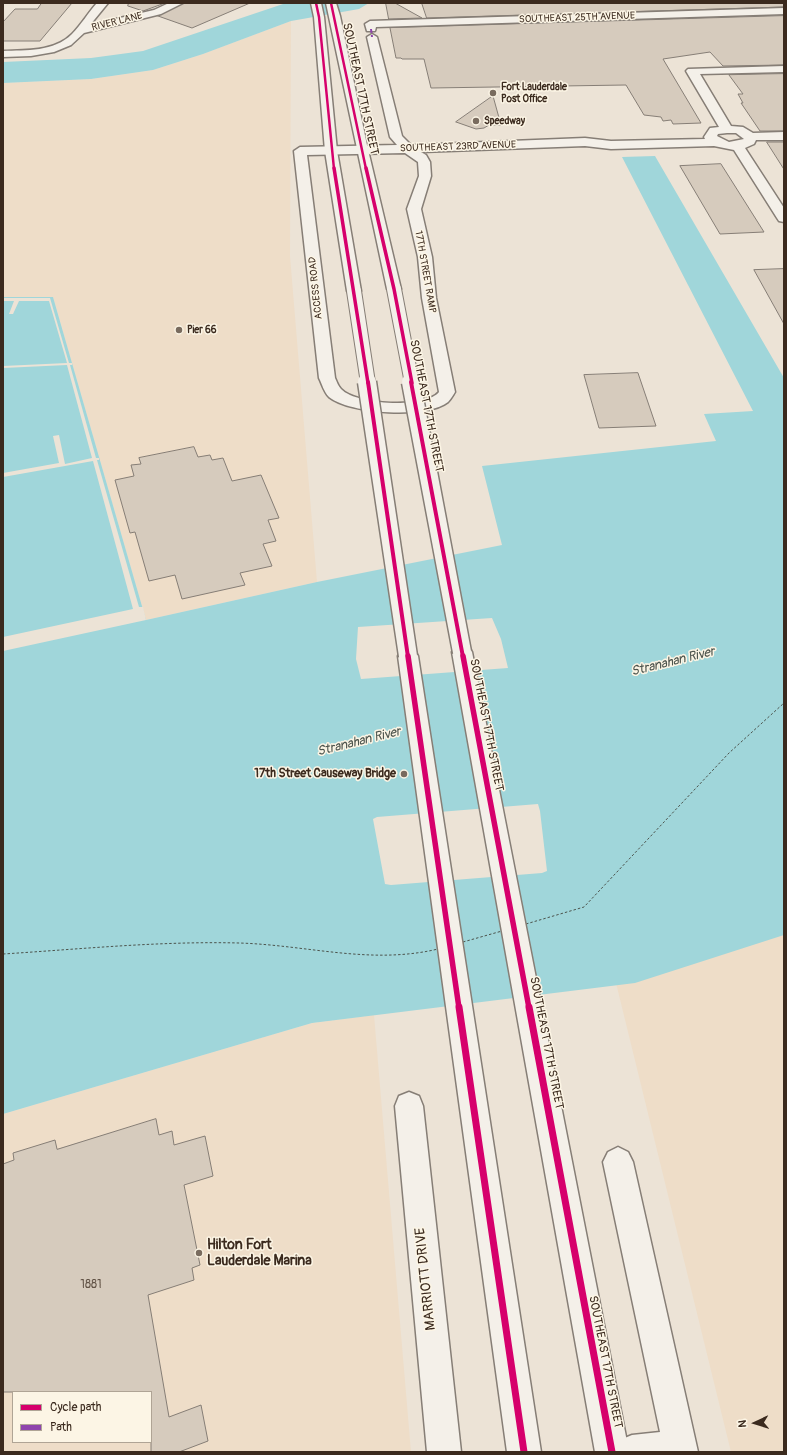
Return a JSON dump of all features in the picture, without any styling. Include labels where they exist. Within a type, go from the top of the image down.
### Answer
[{"type":"street","points":[[3,54],[52,50],[63,45],[74,37],[103,3]]},
{"type":"street","name":"RIVER LANE","points":[[79,31],[157,12],[178,3]]},
{"type":"street","points":[[316,3],[319,17],[330,151],[354,291],[524,1452]]},
{"type":"street","name":"SOUTHEAST 17TH STREET","points":[[331,3],[335,16],[362,150],[394,289],[612,1452]]},
{"type":"street","name":"SOUTHEAST 25TH AVENUE","points":[[371,30],[784,11]]},
{"type":"street","name":"17TH STREET RAMP","points":[[371,30],[396,137],[407,148],[422,158],[424,162],[425,176],[414,209],[425,257],[429,298],[447,392],[441,401],[424,406],[392,406]]},
{"type":"street","points":[[727,129],[692,71],[784,69]]},
{"type":"street","points":[[750,137],[751,139],[747,143],[738,146],[726,145],[713,137],[717,130],[727,129],[744,132],[750,137],[784,136]]},
{"type":"street","name":"SOUTHEAST 23RD AVENUE","points":[[330,151],[585,142],[611,145],[713,137]]},
{"type":"street","points":[[738,146],[784,218]]},
{"type":"street","name":"ACCESS ROAD","points":[[330,151],[300,151],[327,378],[334,393],[356,403],[392,406]]},
{"type":"street","name":"MARRIOTT DRIVE","points":[[409,1106],[444,1452]]},
{"type":"street","points":[[618,1162],[680,1449],[632,1452]]},
{"type":"shaded area","name":"Pier 66","points":[[291,21],[290,256],[317,582],[146,620],[53,297],[3,297],[3,83],[91,79],[153,70],[203,54]]},
{"type":"shaded area","points":[[784,933],[784,1452],[731,1452],[616,983]]},
{"type":"shaded area","name":"Hilton Fort Lauderdale Marina","points":[[374,1015],[411,1452],[3,1452],[3,1114],[312,1023]]},
{"type":"water","points":[[286,3],[369,3],[359,9],[291,21],[203,54],[153,70],[91,79],[3,83],[3,62],[91,58],[143,51]]},
{"type":"water","name":"Stranahan River","points":[[655,156],[784,378],[784,935],[635,983],[312,1023],[3,1114],[3,297],[53,297],[146,620],[317,582],[502,545],[482,466],[716,441],[704,414],[753,411],[622,157]]},
{"type":"pier","points":[[3,298],[50,298],[69,363],[72,363],[72,365],[70,365],[96,458],[99,458],[99,460],[97,460],[139,607],[143,607],[146,620],[3,651],[3,637],[133,609],[93,461],[3,477],[3,473],[59,463],[53,436],[59,435],[65,464],[92,458],[67,365],[3,368],[3,366],[67,363],[49,301],[19,301],[13,314],[9,314],[14,301],[3,301]]},
{"type":"pier","points":[[492,618],[501,639],[508,668],[361,679],[356,659],[358,627]]},
{"type":"pier","points":[[538,804],[547,871],[542,873],[391,885],[385,884],[373,819],[377,817]]},
{"type":"building","points":[[42,3],[72,3],[40,41],[3,41],[3,22],[15,9],[37,9]]},
{"type":"building","points":[[129,3],[165,3],[143,11],[128,6]]},
{"type":"building","points":[[184,3],[250,3],[192,28],[158,16]]},
{"type":"building","points":[[386,3],[395,3],[422,18],[389,19]]},
{"type":"building","points":[[422,3],[784,3],[784,7],[427,18]]},
{"type":"building","points":[[784,16],[784,65],[723,66],[710,52],[663,59],[701,123],[673,124],[671,120],[663,121],[661,117],[644,115],[626,85],[431,88],[424,59],[396,58],[390,28]]},
{"type":"building","points":[[784,74],[784,131],[760,131],[741,103],[743,103],[738,94],[743,94],[729,75]]},
{"type":"building","points":[[493,96],[501,125],[489,125],[484,128],[476,129],[456,122]]},
{"type":"building","points":[[767,142],[784,142],[784,169]]},
{"type":"building","points":[[721,164],[764,232],[720,234],[680,166]]},
{"type":"building","points":[[784,269],[784,324],[754,270]]},
{"type":"building","points":[[638,373],[656,426],[599,428],[584,375]]},
{"type":"building","points":[[194,447],[198,457],[210,455],[212,460],[223,458],[232,481],[261,475],[279,518],[268,520],[276,541],[263,544],[272,566],[240,573],[245,585],[182,599],[175,575],[149,581],[135,532],[130,533],[115,480],[134,476],[131,465],[141,464],[139,458]]},
{"type":"building","name":"Hilton Fort Lauderdale Marina","points":[[156,1119],[159,1135],[172,1131],[174,1145],[205,1136],[213,1176],[184,1185],[200,1265],[192,1268],[194,1280],[148,1295],[169,1417],[201,1405],[208,1441],[179,1452],[151,1452],[152,1391],[3,1392],[3,1164],[14,1160],[13,1153],[55,1140],[57,1149]]},
{"type":"ferry route","points":[[526,924],[584,907],[729,753],[784,703]]},
{"type":"ferry route","points":[[463,942],[502,931]]},
{"type":"ferry route","points":[[3,954],[180,943],[264,944],[364,955],[413,953],[438,949]]},
{"type":"marked path","points":[[371,29],[372,37]]},
{"type":"cycle path","points":[[316,3],[319,17],[331,151],[354,291],[524,1452]]},
{"type":"cycle path","points":[[331,3],[335,16],[362,150],[394,289],[612,1452]]},
{"type":"place","name":"Fort Lauderdale Post Office","points":[[493,93]]},
{"type":"place","name":"Speedway","points":[[476,121]]},
{"type":"place","name":"Pier 66","points":[[179,330]]},
{"type":"place","name":"17th Street Causeway Bridge","points":[[404,774]]},
{"type":"place","name":"Hilton Fort Lauderdale Marina","points":[[199,1253]]}]
